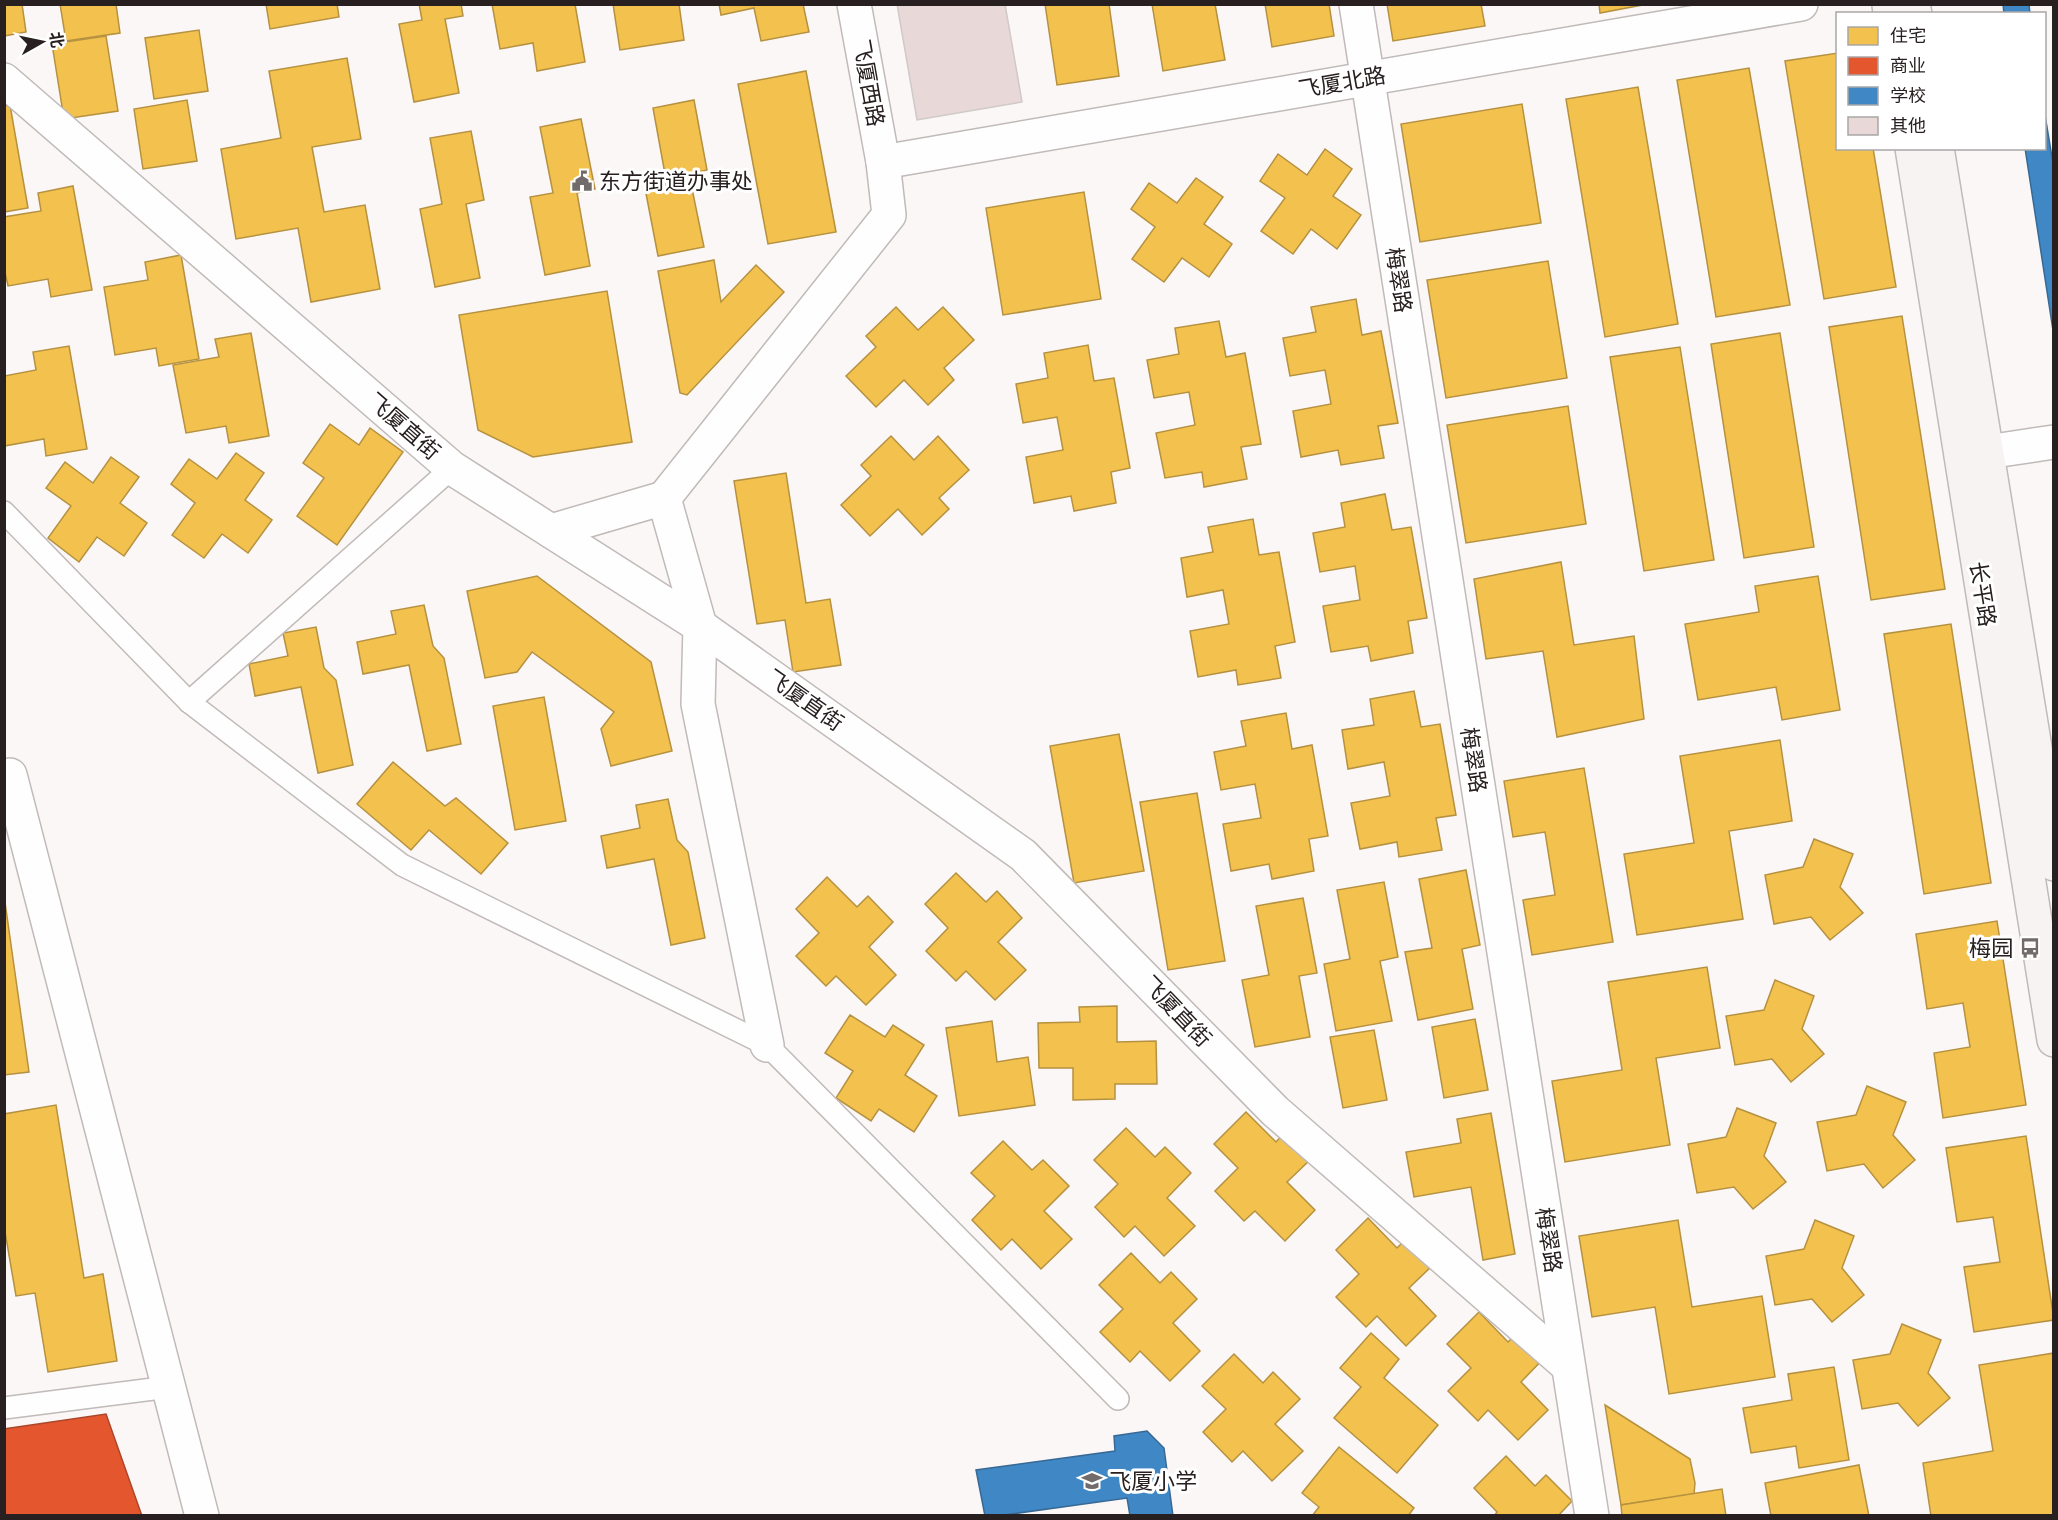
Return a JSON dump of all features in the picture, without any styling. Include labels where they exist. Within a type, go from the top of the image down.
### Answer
[{"type":"street","name":"飞厦西路","points":[[664,498],[889,215],[883,162],[854,4]]},
{"type":"street","name":"梅翠路","points":[[1356,4],[1592,1515]]},
{"type":"street","name":"飞厦北路","points":[[883,162],[1801,4]]},
{"type":"street","name":"飞厦直街","points":[[4,80],[452,468],[699,626],[1023,855],[1275,1111],[1568,1366]]},
{"type":"street","name":"长平路","points":[[1912,150],[2054,1040]]},
{"type":"street","name":"长平路","points":[[1937,150],[2054,864]]},
{"type":"street","points":[[1987,452],[2054,442]]},
{"type":"street","points":[[551,531],[664,498],[699,626],[698,704],[766,1045]]},
{"type":"street","points":[[4,776],[10,775],[202,1515]]},
{"type":"lane","points":[[189,702],[452,468]]},
{"type":"lane","points":[[4,512],[189,702],[402,866],[766,1045],[1118,1399]]},
{"type":"lane","points":[[4,1408],[169,1387]]},
{"type":"building: 住宅","points":[[4,4],[22,4],[26,32],[4,36]]},
{"type":"building: 住宅","points":[[60,4],[116,4],[120,33],[66,41]]},
{"type":"building: 住宅","points":[[266,4],[337,4],[339,17],[270,29]]},
{"type":"building: 住宅","points":[[419,4],[461,4],[463,16],[445,19],[459,93],[414,102],[399,24],[422,20]]},
{"type":"building: 住宅","points":[[492,4],[575,4],[585,62],[537,71],[533,43],[500,49]]},
{"type":"building: 住宅","points":[[613,4],[679,4],[684,40],[620,50]]},
{"type":"building: 住宅","points":[[719,4],[803,4],[809,32],[761,41],[754,8],[721,15]]},
{"type":"building: 住宅","points":[[1045,4],[1109,4],[1119,76],[1057,85]]},
{"type":"building: 住宅","points":[[1152,4],[1215,4],[1225,60],[1163,71]]},
{"type":"building: 住宅","points":[[1265,4],[1329,4],[1334,36],[1272,47]]},
{"type":"building: 住宅","points":[[1387,4],[1481,4],[1485,26],[1393,41]]},
{"type":"building: 住宅","points":[[1599,4],[1648,4],[1600,13]]},
{"type":"building: 住宅","points":[[199,30],[208,91],[154,99],[145,38]]},
{"type":"building: 住宅","points":[[106,36],[118,111],[64,119],[52,44]]},
{"type":"building: 住宅","points":[[1836,53],[1836,150],[1873,150],[1896,287],[1824,299],[1785,61]]},
{"type":"building: 住宅","points":[[347,58],[361,139],[312,147],[324,212],[365,205],[380,289],[311,302],[298,228],[236,239],[221,149],[281,138],[269,71]]},
{"type":"building: 住宅","points":[[1749,68],[1790,305],[1716,317],[1677,80]]},
{"type":"building: 住宅","points":[[806,71],[836,232],[768,244],[738,84]]},
{"type":"building: 住宅","points":[[1638,87],[1678,324],[1605,337],[1566,99]]},
{"type":"building: 住宅","points":[[187,100],[197,161],[143,169],[134,109]]},
{"type":"building: 住宅","points":[[694,100],[707,170],[689,174],[704,247],[658,256],[643,178],[665,174],[653,108]]},
{"type":"building: 住宅","points":[[1522,104],[1541,223],[1420,242],[1401,124]]},
{"type":"building: 住宅","points":[[10,105],[28,208],[4,212],[4,106]]},
{"type":"building: 住宅","points":[[581,119],[595,189],[577,193],[590,266],[545,275],[530,197],[553,193],[540,127]]},
{"type":"building: 住宅","points":[[471,131],[484,200],[466,204],[480,278],[435,287],[420,209],[442,204],[430,138]]},
{"type":"building: 住宅","points":[[1325,149],[1352,169],[1333,196],[1361,215],[1337,249],[1311,229],[1293,254],[1261,231],[1285,198],[1260,181],[1278,154],[1307,175]]},
{"type":"building: 住宅","points":[[1196,178],[1223,197],[1204,224],[1232,244],[1209,277],[1182,258],[1164,282],[1132,259],[1155,227],[1131,209],[1149,183],[1177,203]]},
{"type":"building: 住宅","points":[[73,186],[92,290],[51,297],[48,279],[8,286],[4,268],[4,217],[41,211],[38,193]]},
{"type":"building: 住宅","points":[[1084,192],[1101,299],[1003,315],[986,208]]},
{"type":"building: 住宅","points":[[181,255],[199,359],[159,366],[156,348],[115,355],[104,287],[148,280],[145,262]]},
{"type":"building: 住宅","points":[[714,260],[721,302],[756,265],[784,292],[687,395],[680,393],[658,271]]},
{"type":"building: 住宅","points":[[1548,261],[1567,378],[1446,398],[1427,280]]},
{"type":"building: 住宅","points":[[607,291],[632,442],[533,457],[478,430],[459,315]]},
{"type":"building: 住宅","points":[[1356,299],[1362,335],[1381,331],[1398,423],[1378,426],[1384,458],[1341,465],[1338,450],[1301,457],[1293,411],[1331,404],[1325,370],[1290,376],[1283,338],[1316,332],[1311,307]]},
{"type":"building: 住宅","points":[[896,307],[918,330],[943,307],[974,340],[944,368],[954,380],[928,405],[904,380],[876,407],[846,376],[876,347],[866,336]]},
{"type":"building: 住宅","points":[[1902,316],[1945,589],[1871,600],[1829,327]]},
{"type":"building: 住宅","points":[[1219,321],[1226,357],[1245,353],[1261,444],[1241,447],[1247,479],[1204,487],[1202,472],[1165,478],[1156,433],[1195,425],[1189,392],[1154,398],[1147,360],[1179,354],[1175,328]]},
{"type":"building: 住宅","points":[[251,333],[269,436],[229,443],[226,426],[186,433],[173,365],[219,357],[215,339]]},
{"type":"building: 住宅","points":[[1780,333],[1814,547],[1744,558],[1711,344]]},
{"type":"building: 住宅","points":[[1088,345],[1094,381],[1114,378],[1130,468],[1111,472],[1116,503],[1074,511],[1071,496],[1034,503],[1026,457],[1063,450],[1057,417],[1023,423],[1016,384],[1048,378],[1044,353]]},
{"type":"building: 住宅","points":[[69,346],[87,449],[46,456],[44,439],[4,446],[4,376],[36,370],[33,352]]},
{"type":"building: 住宅","points":[[1680,347],[1714,560],[1644,571],[1610,357]]},
{"type":"building: 住宅","points":[[1568,406],[1586,524],[1466,543],[1447,425]]},
{"type":"building: 住宅","points":[[330,424],[359,445],[370,428],[403,452],[337,545],[297,516],[324,478],[303,463]]},
{"type":"building: 住宅","points":[[891,436],[914,460],[938,436],[969,470],[939,498],[949,509],[922,535],[898,509],[870,536],[841,505],[871,476],[861,465]]},
{"type":"building: 住宅","points":[[236,453],[264,473],[245,500],[272,520],[248,553],[222,534],[204,558],[172,535],[195,503],[171,484],[189,459],[217,479]]},
{"type":"building: 住宅","points":[[111,457],[139,477],[120,503],[147,523],[124,556],[97,537],[79,562],[48,538],[71,506],[46,488],[65,462],[93,483]]},
{"type":"building: 住宅","points":[[786,473],[806,603],[830,599],[841,665],[793,672],[785,620],[757,624],[734,481]]},
{"type":"building: 住宅","points":[[1385,494],[1392,530],[1411,527],[1427,618],[1408,621],[1413,653],[1371,661],[1368,646],[1331,652],[1323,606],[1360,600],[1355,566],[1320,572],[1313,533],[1345,527],[1341,503]]},
{"type":"building: 住宅","points":[[1253,519],[1259,555],[1279,552],[1295,642],[1275,646],[1281,678],[1238,685],[1236,670],[1198,677],[1190,631],[1229,624],[1223,590],[1187,597],[1181,558],[1213,552],[1208,527]]},
{"type":"building: 住宅","points":[[1561,562],[1574,645],[1634,636],[1644,719],[1557,737],[1543,651],[1486,659],[1474,579]]},
{"type":"building: 住宅","points":[[537,576],[651,662],[672,751],[611,766],[601,729],[614,712],[532,652],[517,672],[485,678],[467,591]]},
{"type":"building: 住宅","points":[[1818,576],[1840,710],[1782,720],[1776,687],[1698,700],[1685,624],[1759,612],[1755,586]]},
{"type":"building: 住宅","points":[[424,605],[433,646],[444,658],[461,744],[427,751],[409,665],[363,674],[357,642],[396,634],[391,611]]},
{"type":"building: 住宅","points":[[1951,624],[1991,883],[1924,894],[1884,634]]},
{"type":"building: 住宅","points":[[316,627],[324,668],[336,680],[353,765],[318,773],[301,687],[255,696],[249,664],[288,656],[283,633]]},
{"type":"building: 住宅","points":[[1414,691],[1421,727],[1440,724],[1456,815],[1436,818],[1442,850],[1399,857],[1397,842],[1360,849],[1351,803],[1390,796],[1384,762],[1348,769],[1342,730],[1374,725],[1370,699]]},
{"type":"building: 住宅","points":[[544,697],[566,821],[515,830],[493,706]]},
{"type":"building: 住宅","points":[[1286,713],[1292,749],[1312,745],[1328,836],[1309,839],[1314,871],[1272,879],[1269,864],[1231,871],[1223,824],[1261,818],[1255,784],[1221,790],[1214,752],[1246,746],[1241,721]]},
{"type":"building: 住宅","points":[[1119,734],[1144,871],[1074,883],[1050,746]]},
{"type":"building: 住宅","points":[[1780,740],[1792,821],[1729,831],[1743,919],[1637,935],[1624,854],[1694,843],[1680,756]]},
{"type":"building: 住宅","points":[[393,762],[445,806],[456,798],[508,843],[481,874],[429,830],[411,850],[357,804]]},
{"type":"building: 住宅","points":[[1584,768],[1613,942],[1532,955],[1523,900],[1555,895],[1545,832],[1513,837],[1504,781]]},
{"type":"building: 住宅","points":[[1197,793],[1225,961],[1168,970],[1140,802]]},
{"type":"building: 住宅","points":[[668,799],[677,840],[688,852],[705,938],[671,945],[654,859],[607,868],[601,836],[640,828],[636,805]]},
{"type":"building: 住宅","points":[[1814,839],[1853,854],[1840,887],[1863,913],[1830,940],[1811,917],[1774,924],[1765,875],[1803,867]]},
{"type":"building: 住宅","points":[[1466,870],[1480,945],[1462,949],[1473,1009],[1418,1020],[1405,952],[1432,948],[1419,879]]},
{"type":"building: 住宅","points":[[956,873],[986,902],[997,891],[1022,918],[998,942],[1026,970],[995,1000],[966,971],[956,981],[926,951],[948,928],[925,904]]},
{"type":"building: 住宅","points":[[827,877],[857,907],[868,896],[893,922],[869,947],[896,975],[866,1005],[836,976],[826,986],[796,956],[819,933],[796,909]]},
{"type":"building: 住宅","points":[[1384,882],[1398,957],[1380,961],[1392,1021],[1336,1031],[1324,964],[1350,959],[1337,890]]},
{"type":"building: 住宅","points":[[4,895],[29,1072],[4,1075]]},
{"type":"building: 住宅","points":[[1303,898],[1317,973],[1299,976],[1310,1037],[1255,1047],[1242,980],[1269,975],[1256,906]]},
{"type":"building: 住宅","points":[[1997,921],[2026,1105],[1943,1118],[1934,1053],[1970,1047],[1963,1003],[1927,1009],[1916,934]]},
{"type":"building: 住宅","points":[[1707,967],[1720,1048],[1656,1058],[1670,1145],[1565,1162],[1552,1081],[1622,1070],[1608,982]]},
{"type":"building: 住宅","points":[[1775,980],[1814,996],[1802,1029],[1824,1054],[1791,1082],[1772,1059],[1735,1065],[1726,1016],[1764,1010]]},
{"type":"building: 住宅","points":[[1117,1006],[1117,1042],[1156,1041],[1157,1084],[1115,1084],[1115,1099],[1073,1100],[1073,1068],[1039,1068],[1038,1023],[1080,1022],[1079,1007]]},
{"type":"building: 住宅","points":[[850,1015],[885,1037],[893,1025],[924,1045],[905,1075],[937,1096],[914,1132],[879,1109],[871,1121],[836,1098],[853,1071],[825,1053]]},
{"type":"building: 住宅","points":[[1475,1019],[1488,1090],[1444,1098],[1432,1027]]},
{"type":"building: 住宅","points":[[992,1021],[997,1062],[1028,1057],[1035,1105],[959,1116],[946,1028]]},
{"type":"building: 住宅","points":[[1374,1030],[1387,1100],[1343,1108],[1330,1037]]},
{"type":"building: 住宅","points":[[1867,1086],[1906,1102],[1893,1135],[1915,1160],[1883,1188],[1864,1164],[1827,1171],[1817,1122],[1856,1115]]},
{"type":"building: 住宅","points":[[56,1105],[84,1278],[103,1274],[117,1361],[48,1372],[35,1293],[16,1296],[4,1226],[4,1114]]},
{"type":"building: 住宅","points":[[1737,1108],[1776,1123],[1764,1156],[1786,1182],[1753,1209],[1734,1187],[1697,1193],[1688,1144],[1726,1137]]},
{"type":"building: 住宅","points":[[1246,1112],[1276,1142],[1286,1131],[1312,1158],[1287,1182],[1315,1210],[1285,1241],[1255,1211],[1244,1221],[1215,1191],[1238,1168],[1214,1144]]},
{"type":"building: 住宅","points":[[1491,1113],[1515,1254],[1483,1260],[1471,1187],[1414,1197],[1406,1152],[1461,1143],[1457,1119]]},
{"type":"building: 住宅","points":[[1126,1128],[1155,1157],[1165,1147],[1191,1173],[1167,1198],[1195,1226],[1164,1256],[1135,1226],[1124,1237],[1095,1207],[1118,1184],[1094,1160]]},
{"type":"building: 住宅","points":[[2026,1136],[2054,1320],[1974,1332],[1964,1267],[2000,1262],[1993,1217],[1957,1222],[1946,1148]]},
{"type":"building: 住宅","points":[[1003,1141],[1032,1170],[1043,1160],[1069,1186],[1044,1211],[1072,1239],[1041,1269],[1012,1239],[1001,1250],[972,1220],[995,1196],[971,1173]]},
{"type":"building: 住宅","points":[[1368,1218],[1397,1248],[1408,1237],[1434,1264],[1409,1288],[1436,1316],[1406,1346],[1377,1316],[1366,1327],[1336,1297],[1359,1274],[1336,1250]]},
{"type":"building: 住宅","points":[[1678,1220],[1692,1307],[1762,1296],[1775,1377],[1669,1394],[1655,1307],[1592,1317],[1579,1236]]},
{"type":"building: 住宅","points":[[1815,1220],[1854,1236],[1842,1268],[1864,1295],[1832,1322],[1812,1299],[1775,1305],[1766,1256],[1804,1249]]},
{"type":"building: 住宅","points":[[1131,1253],[1160,1283],[1171,1272],[1197,1299],[1173,1323],[1200,1351],[1170,1381],[1140,1351],[1130,1362],[1100,1332],[1123,1309],[1099,1285]]},
{"type":"building: 住宅","points":[[1479,1312],[1508,1342],[1519,1331],[1545,1357],[1521,1382],[1548,1410],[1518,1440],[1488,1410],[1478,1421],[1448,1391],[1471,1368],[1447,1344]]},
{"type":"building: 住宅","points":[[1902,1324],[1941,1340],[1928,1373],[1950,1398],[1918,1426],[1898,1403],[1862,1409],[1853,1360],[1890,1354]]},
{"type":"building: 住宅","points":[[1371,1333],[1399,1359],[1384,1378],[1438,1425],[1397,1473],[1334,1418],[1361,1387],[1340,1368]]},
{"type":"building: 住宅","points":[[2054,1353],[2054,1516],[1931,1516],[1923,1463],[1993,1451],[1979,1365]]},
{"type":"building: 住宅","points":[[1234,1354],[1263,1383],[1273,1372],[1300,1399],[1275,1424],[1303,1451],[1272,1481],[1243,1451],[1232,1462],[1203,1432],[1226,1409],[1202,1386]]},
{"type":"building: 住宅","points":[[1834,1367],[1849,1460],[1799,1468],[1796,1446],[1751,1453],[1743,1408],[1792,1400],[1788,1374]]},
{"type":"building: 住宅","points":[[1605,1405],[1690,1459],[1695,1483],[1694,1494],[1621,1505]]},
{"type":"building: 住宅","points":[[1339,1447],[1414,1508],[1408,1516],[1312,1516],[1319,1507],[1302,1493]]},
{"type":"building: 住宅","points":[[1506,1456],[1535,1486],[1546,1475],[1572,1501],[1558,1516],[1494,1516],[1497,1512],[1474,1488]]},
{"type":"building: 住宅","points":[[1859,1465],[1869,1516],[1771,1516],[1765,1483]]},
{"type":"building: 住宅","points":[[1722,1489],[1726,1516],[1622,1516],[1621,1505]]},
{"type":"building: 商业","points":[[106,1414],[142,1516],[4,1516],[4,1429]]},
{"type":"building: 学校","points":[[2003,4],[2029,4],[2030,12],[2004,12]]},
{"type":"building: 学校","points":[[2046,121],[2054,169],[2054,337],[2025,150],[2046,150]]},
{"type":"building: 学校","points":[[1147,1431],[1164,1448],[1173,1516],[1130,1516],[1127,1498],[985,1516],[976,1470],[1115,1451],[1114,1436]]},
{"type":"building: 其他","points":[[897,4],[1005,4],[1022,102],[917,120]]},
{"type":"place","name":"东方街道办事处","points":[[582,181]]},
{"type":"place","name":"梅园","points":[[2030,948]]},
{"type":"place","name":"飞厦小学","points":[[1092,1481]]}]
